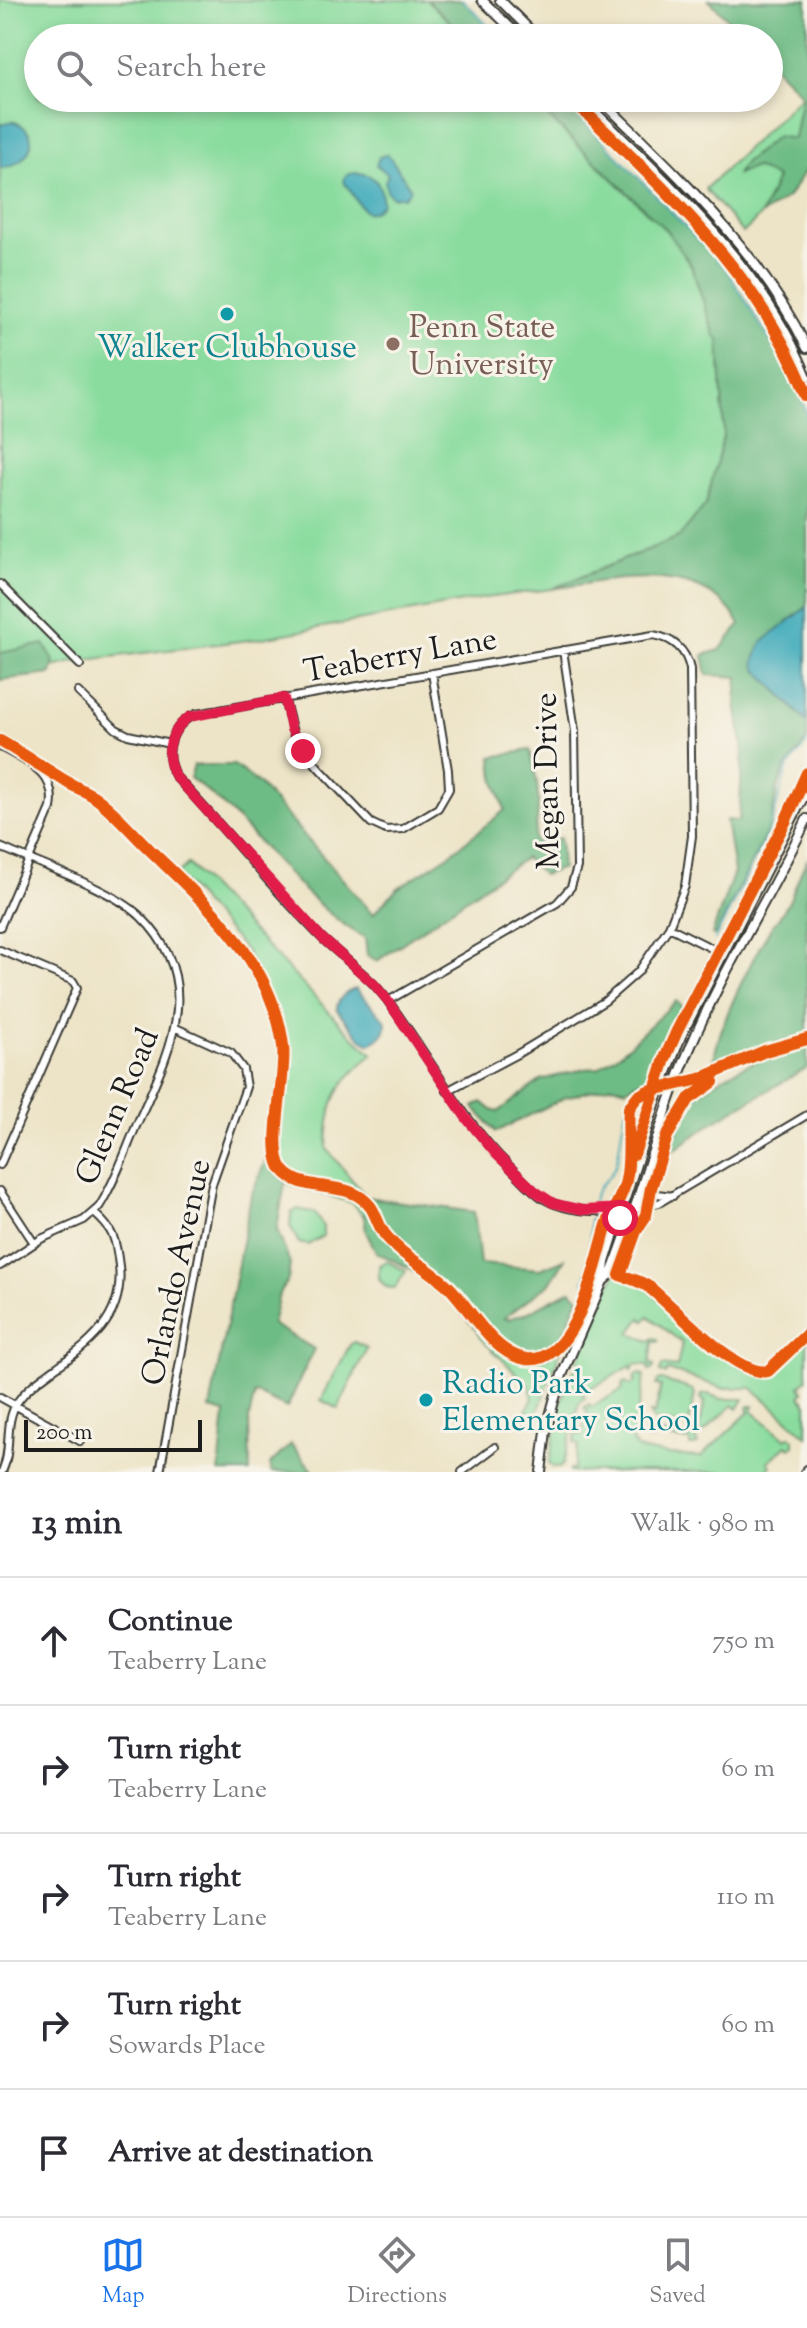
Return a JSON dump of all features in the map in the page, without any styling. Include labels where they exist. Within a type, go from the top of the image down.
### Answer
[{"type":"main road","points":[[482,0],[507,24]]},
{"type":"main road","points":[[500,0],[524,24]]},
{"type":"main road","points":[[595,112],[695,210],[736,257],[779,321],[806,371]]},
{"type":"main road","points":[[613,112],[736,237],[778,296],[807,348]]},
{"type":"main road","points":[[541,1472],[546,1431],[558,1387],[603,1281],[605,1262],[665,1077],[690,1017],[807,790]]},
{"type":"main road","points":[[603,1281],[611,1274],[637,1208],[673,1090],[698,1030],[807,819]]},
{"type":"street","points":[[0,584],[80,665]]},
{"type":"street","name":"Teaberry Lane","points":[[170,744],[180,724],[196,714],[653,635],[675,643],[686,657],[690,669],[692,836],[685,886],[669,927]]},
{"type":"street","name":"Megan Drive","points":[[388,1001],[557,903],[571,887],[577,867],[575,731],[563,650]]},
{"type":"street","points":[[284,698],[295,740],[311,760],[371,823],[386,830],[403,829],[438,808],[449,789],[432,673]]},
{"type":"street","points":[[78,692],[116,729],[128,735],[170,744],[169,759],[176,777],[323,939],[364,973],[388,1001],[447,1091],[496,1154],[541,1196],[565,1208],[596,1210],[637,1208],[659,1203],[807,1115]]},
{"type":"street","points":[[0,747],[40,770],[52,793],[51,808],[0,927]]},
{"type":"street","name":"Glenn Road","points":[[0,847],[108,894],[141,917],[162,946],[172,967],[178,996],[176,1028],[165,1059],[103,1201],[94,1213],[108,1225],[117,1249],[120,1283],[112,1314],[89,1344],[31,1387],[15,1405]]},
{"type":"street","points":[[447,1091],[519,1053],[605,1001],[638,972],[669,927],[723,954]]},
{"type":"street","points":[[0,950],[77,985],[0,1165]]},
{"type":"street","name":"Orlando Avenue","points":[[160,1472],[212,1184],[246,1087],[243,1069],[231,1053],[176,1028]]},
{"type":"street","points":[[647,1172],[650,1185],[657,1194],[676,1195]]},
{"type":"street","points":[[0,1191],[34,1243]]},
{"type":"street","points":[[596,1210],[608,1216],[614,1233]]},
{"type":"street","points":[[0,1266],[34,1243],[94,1213]]},
{"type":"street","points":[[0,1397],[80,1441]]},
{"type":"street","points":[[2,1472],[8,1457],[10,1418],[15,1405]]},
{"type":"street","points":[[462,1472],[495,1447]]},
{"type":"green space","name":"Penn State University","points":[[0,0],[427,0],[452,24],[24,24],[24,112],[544,112],[666,230],[691,265],[719,340],[724,433],[707,504],[679,537],[552,589],[257,639],[78,661],[0,680]]},
{"type":"green space","points":[[427,0],[463,0],[486,24],[452,24]]},
{"type":"green space","points":[[709,0],[807,0],[807,168],[788,197],[761,215],[777,178],[755,167],[737,174],[745,162],[777,136],[794,139],[802,95],[783,75],[783,24],[732,24]]},
{"type":"green space","points":[[802,95],[794,140],[739,174],[755,167],[778,178],[761,215],[743,233],[705,189]]},
{"type":"green space","points":[[544,112],[575,112],[726,269],[787,367],[807,416],[807,607],[789,620],[757,670],[807,722],[807,740],[785,769],[777,789],[771,824],[715,936],[712,934],[734,872],[726,820],[739,821],[743,751],[736,702],[738,677],[707,675],[703,655],[720,650],[740,625],[725,604],[705,590],[681,582],[656,578],[629,579],[552,589],[679,537],[706,504],[724,433],[719,340],[691,265],[666,230]]},
{"type":"green space","points":[[44,644],[54,661],[51,674],[0,680],[0,653]]},
{"type":"green space","points":[[530,750],[538,794],[534,839],[540,845],[560,838],[562,868],[543,875],[525,858],[377,961],[367,955],[365,938],[317,903],[234,816],[190,778],[194,765],[234,765],[259,784],[373,914],[398,888],[449,855],[505,810],[494,778],[492,757]]},
{"type":"green space","points":[[807,860],[807,1034],[741,1054],[698,1076],[699,1072],[714,1063],[720,1033],[735,996],[771,928],[787,905]]},
{"type":"green space","points":[[188,864],[352,1036],[373,1054],[350,1075],[336,1095],[329,1118],[327,1149],[366,1197],[364,1217],[353,1203],[285,1183],[277,1172],[271,1147],[283,1075],[279,1024],[246,951],[177,874]]},
{"type":"green space","points":[[676,1001],[684,1008],[655,1077],[626,1089],[613,1085],[566,1097],[496,1132],[474,1107],[482,1102],[498,1112],[541,1080],[598,1068],[623,1051]]},
{"type":"green space","points":[[807,1043],[807,1068],[715,1121],[667,1155],[687,1108],[709,1086],[759,1060]]},
{"type":"green space","points":[[271,1147],[277,1172],[285,1183],[277,1229],[290,1264],[288,1280],[279,1294],[272,1324],[314,1349],[287,1408],[255,1393],[249,1418],[250,1472],[219,1472],[225,1413],[210,1409],[251,1196]]},
{"type":"green space","points":[[366,1197],[474,1212],[480,1264],[540,1269],[565,1259],[549,1284],[504,1318],[527,1313],[570,1290],[579,1297],[561,1339],[544,1352],[523,1355],[476,1330],[452,1300],[409,1268],[376,1252],[366,1232]]},
{"type":"green space","points":[[298,1209],[315,1213],[323,1226],[323,1236],[308,1245],[299,1243],[290,1226],[291,1213]]},
{"type":"green space","points":[[387,1261],[406,1271],[395,1288],[386,1287],[379,1279],[379,1265]]},
{"type":"green space","points":[[622,1272],[647,1288],[702,1337],[754,1374],[768,1372],[807,1336],[807,1379],[800,1386],[803,1392],[800,1396],[807,1404],[807,1436],[752,1388],[723,1388],[668,1370],[666,1374],[660,1372],[662,1365],[677,1367],[682,1343],[649,1316],[645,1321],[641,1318],[630,1333],[649,1341],[658,1339],[658,1342],[653,1342],[650,1363],[654,1364],[653,1369],[649,1370],[648,1365],[635,1364],[632,1370],[631,1366],[583,1393],[585,1398],[579,1403],[563,1464],[560,1468],[553,1467],[549,1463],[562,1398],[612,1281],[616,1273]]},
{"type":"green space","points":[[476,1330],[506,1352],[526,1360],[548,1357],[561,1350],[537,1414],[528,1422],[523,1416],[533,1399],[530,1386],[480,1338]]},
{"type":"green space","points":[[354,1342],[367,1348],[338,1409],[321,1400]]},
{"type":"green space","points":[[645,1375],[632,1441],[638,1449],[701,1457],[749,1412],[749,1406],[754,1406],[752,1411],[786,1439],[790,1436],[794,1439],[794,1445],[791,1448],[787,1445],[768,1462],[771,1466],[764,1472],[570,1472],[574,1469],[579,1444],[574,1442],[576,1434],[581,1435],[588,1410],[584,1408],[623,1389],[622,1384],[626,1382],[629,1385],[636,1382],[634,1377]]},
{"type":"green space","points":[[662,1380],[693,1390],[695,1394],[689,1423],[685,1426],[653,1420],[650,1413],[655,1414],[661,1386],[656,1385]]},
{"type":"green space","points":[[702,1395],[721,1399],[744,1399],[738,1409],[733,1405],[695,1440],[698,1444],[695,1446],[690,1446],[690,1441],[653,1436],[652,1440],[646,1437],[650,1427],[654,1427],[653,1432],[689,1438],[690,1432],[698,1433],[705,1401],[701,1399]]},
{"type":"green space","points":[[291,1444],[314,1472],[271,1472],[269,1465]]},
{"type":"water","points":[[12,121],[28,132],[30,146],[21,160],[4,168],[0,167],[0,125]]},
{"type":"water","points":[[388,154],[411,189],[404,197],[393,197],[387,192],[385,182],[388,174],[376,165],[379,157]]},
{"type":"water","points":[[347,175],[367,175],[379,185],[382,203],[370,213],[361,207],[345,184]]},
{"type":"water","points":[[807,607],[807,722],[757,670],[754,662],[762,642]]},
{"type":"water","points":[[356,989],[385,1020],[383,1035],[370,1044],[360,1038],[337,1010],[342,996]]},
{"type":"waterway","points":[[463,0],[486,24]]},
{"type":"waterway","points":[[575,112],[726,269],[787,367],[807,416]]},
{"type":"waterway","points":[[715,939],[770,829],[787,769],[807,743]]},
{"type":"waterway","points":[[593,1201],[597,1190],[614,1169],[625,1113],[642,1088]]},
{"type":"waterway","points":[[584,1282],[590,1262],[590,1218]]},
{"type":"cycle path","points":[[585,112],[674,200],[736,271],[787,351],[807,396]]},
{"type":"cycle path","points":[[0,741],[108,808],[214,914],[252,962],[277,1016],[283,1046],[276,1146],[283,1170],[303,1183],[361,1197],[393,1244],[448,1286],[492,1339],[514,1355],[526,1359],[544,1357],[559,1346],[582,1308],[607,1225],[625,1186],[629,1108],[637,1097],[648,1091],[700,1079],[765,1051],[807,1039]]},
{"type":"cycle path","points":[[634,1154],[677,1031],[785,822],[807,773]]},
{"type":"cycle path","points":[[713,1082],[689,1099],[667,1136],[646,1215],[636,1231],[620,1275],[649,1287],[723,1353],[755,1370],[768,1371],[807,1334]]},
{"type":"place","name":"Walker Clubhouse","points":[[227,314]]},
{"type":"place","name":"Penn State University","points":[[393,344]]},
{"type":"place","name":"Radio Park Elementary School","points":[[426,1400]]},
{"type":"route","points":[[303,751],[291,729],[284,698],[201,712],[189,717],[173,735],[169,759],[176,777],[323,939],[374,984],[466,1118],[496,1154],[549,1201],[565,1208],[583,1210],[623,1208],[620,1218]]}]
